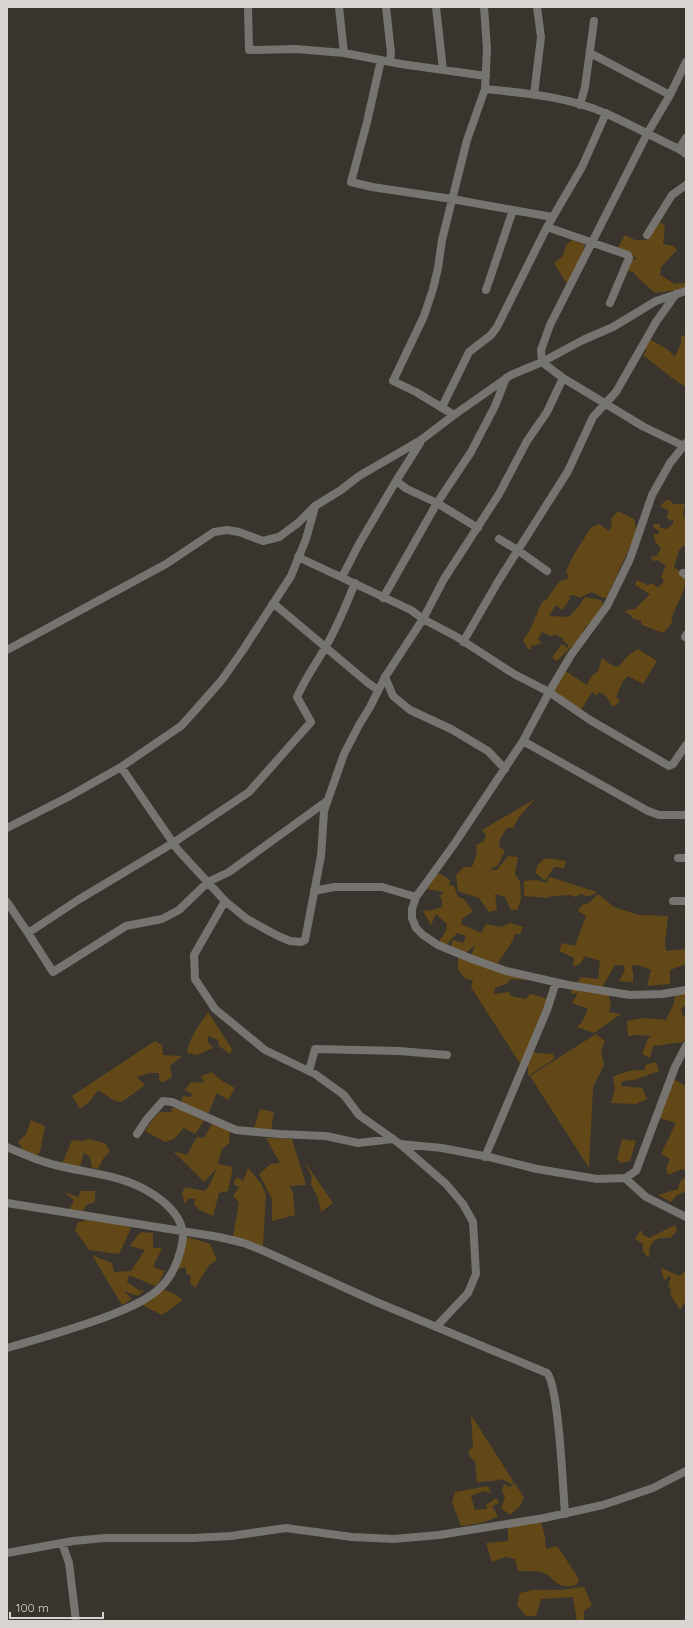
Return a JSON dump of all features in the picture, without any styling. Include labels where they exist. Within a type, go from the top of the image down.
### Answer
[{"type":"street","points":[[248,7],[249,50],[296,49],[344,53],[390,62],[486,76]]},
{"type":"street","points":[[338,7],[344,53]]},
{"type":"street","points":[[386,7],[391,53],[390,62]]},
{"type":"street","points":[[436,7],[443,70]]},
{"type":"street","points":[[454,415],[416,392],[393,381],[424,316],[438,268],[442,240],[467,140],[485,89],[487,36],[484,7]]},
{"type":"street","points":[[534,95],[541,37],[537,7]]},
{"type":"street","points":[[580,105],[585,87],[594,21]]},
{"type":"street","points":[[590,53],[670,96]]},
{"type":"street","points":[[380,60],[367,122],[351,182],[372,187],[452,199],[552,217]]},
{"type":"street","points":[[542,362],[542,350],[550,325],[634,161],[646,134],[670,96],[686,62]]},
{"type":"street","points":[[485,89],[534,95],[580,105],[606,113],[682,151],[686,138]]},
{"type":"street","points":[[442,408],[469,352],[491,335],[496,327],[552,217],[582,167],[606,113]]},
{"type":"street","points":[[647,235],[672,195],[686,185]]},
{"type":"street","points":[[486,290],[513,210]]},
{"type":"street","points":[[547,227],[628,255],[629,258],[610,302]]},
{"type":"street","points":[[7,650],[166,564],[214,532],[227,530],[239,532],[263,541],[272,539],[288,531],[315,506],[341,490],[359,476],[421,440],[506,378],[522,369],[542,362],[569,347],[624,322],[656,301],[686,291]]},
{"type":"street","points":[[463,642],[568,471],[593,417],[616,392],[656,322],[676,294]]},
{"type":"street","points":[[542,362],[563,378],[644,427],[685,445],[670,463],[652,495],[630,559],[615,591],[571,655],[523,741],[505,769],[416,897],[412,909],[412,918],[416,928],[424,936],[438,945],[506,971],[556,982],[630,995],[662,994],[686,990]]},
{"type":"street","points":[[383,598],[437,503],[471,452],[495,406],[506,378]]},
{"type":"street","points":[[121,767],[173,843],[225,901],[247,919],[264,929],[290,941],[301,942],[305,940],[307,936],[321,856],[324,811],[351,739],[385,677],[423,619],[444,579],[500,494],[527,441],[547,412],[563,378]]},
{"type":"street","points":[[342,576],[359,544],[421,440]]},
{"type":"street","points":[[396,481],[406,489],[437,503],[478,528]]},
{"type":"street","points":[[7,828],[68,797],[121,767],[181,726],[191,716],[225,674],[290,576],[306,540],[315,506]]},
{"type":"street","points":[[499,539],[519,551],[547,572]]},
{"type":"street","points":[[298,557],[342,576],[383,598],[411,610],[423,619],[514,674],[549,692],[606,730],[669,766],[673,764],[686,745]]},
{"type":"street","points":[[28,933],[78,900],[173,843],[249,792],[311,722],[297,697],[305,678],[325,648],[343,613],[355,583]]},
{"type":"street","points":[[273,603],[325,648],[378,690]]},
{"type":"street","points":[[385,677],[393,696],[410,710],[451,729],[488,751],[505,769]]},
{"type":"street","points":[[523,741],[648,811],[659,814],[686,815]]},
{"type":"street","points":[[7,902],[53,972],[126,926],[162,920],[179,910],[208,882],[229,872],[327,801]]},
{"type":"street","points":[[314,891],[334,888],[382,887],[416,897]]},
{"type":"street","points":[[225,901],[194,955],[195,979],[215,1009],[265,1050],[310,1071],[344,1095],[360,1115],[400,1144],[446,1184],[462,1204],[473,1222],[476,1274],[468,1293],[436,1327]]},
{"type":"street","points":[[673,902],[686,901]]},
{"type":"street","points":[[485,1157],[547,1010],[556,982]]},
{"type":"street","points":[[400,1144],[442,1148],[567,1175],[597,1179],[625,1178],[636,1171],[675,1067],[686,1046]]},
{"type":"street","points":[[310,1071],[315,1049],[391,1050],[446,1055]]},
{"type":"street","points":[[137,1134],[147,1119],[163,1101],[172,1102],[236,1130],[326,1136],[358,1143],[393,1139]]},
{"type":"street","points":[[7,1148],[34,1159],[55,1165],[115,1177],[135,1184],[159,1198],[171,1208],[177,1215],[183,1240],[181,1250],[170,1276],[162,1287],[152,1294],[123,1310],[80,1327],[7,1348]]},
{"type":"street","points":[[625,1178],[646,1197],[686,1217]]},
{"type":"street","points":[[7,1204],[219,1237],[257,1248],[374,1301],[540,1370],[550,1377],[556,1401],[565,1514]]},
{"type":"street","points":[[7,1553],[62,1543],[105,1538],[193,1538],[231,1536],[286,1528],[352,1537],[394,1539],[439,1536],[565,1514],[626,1498],[653,1488],[686,1471]]},
{"type":"street","points":[[62,1543],[69,1563],[76,1621]]},
{"type":"shaded area","points":[[661,222],[665,227],[663,244],[674,246],[677,250],[661,267],[660,275],[675,284],[686,283],[686,289],[655,293],[633,272],[627,271],[629,262],[637,258],[618,248],[625,235],[635,240],[647,240],[652,231]]},
{"type":"shaded area","points":[[572,240],[585,245],[581,258],[567,284],[554,263],[563,256],[566,245]]},
{"type":"shaded area","points":[[686,334],[686,387],[643,355],[647,350],[644,348],[649,339],[667,349],[675,357],[681,343],[681,337]]},
{"type":"shaded area","points":[[666,500],[669,500],[674,504],[685,504],[683,516],[686,518],[686,547],[683,546],[679,550],[674,567],[686,575],[686,581],[683,592],[671,619],[673,622],[663,633],[642,625],[641,621],[632,618],[632,616],[625,612],[627,610],[635,609],[650,594],[635,585],[637,580],[648,585],[652,583],[658,588],[664,581],[661,577],[666,566],[658,560],[653,561],[650,557],[657,556],[661,548],[655,542],[656,539],[654,539],[654,534],[659,534],[659,531],[653,527],[653,524],[659,524],[661,528],[667,529],[673,524],[673,519],[670,520],[666,517],[668,510],[660,506]]},
{"type":"shaded area","points":[[618,511],[634,519],[637,531],[607,597],[603,598],[592,592],[579,598],[574,595],[569,596],[570,599],[562,610],[556,605],[549,616],[569,617],[585,597],[601,600],[603,603],[600,615],[586,626],[577,641],[557,661],[552,658],[562,644],[567,648],[569,645],[563,641],[563,638],[556,635],[550,636],[542,632],[538,639],[542,643],[533,646],[531,644],[531,649],[528,649],[523,640],[530,630],[542,602],[546,600],[560,581],[569,578],[566,571],[573,556],[590,529],[599,524],[609,531],[612,525],[611,519]]},
{"type":"shaded area","points":[[638,649],[657,661],[643,684],[628,676],[623,681],[616,697],[620,700],[615,706],[612,706],[606,696],[599,692],[596,696],[592,692],[581,710],[559,699],[552,687],[562,669],[587,685],[591,677],[598,671],[602,658],[613,666],[618,667],[629,655]]},
{"type":"shaded area","points":[[535,799],[519,817],[513,828],[507,828],[500,839],[499,847],[505,851],[498,865],[490,870],[497,870],[508,856],[518,857],[515,874],[520,882],[521,899],[517,910],[511,910],[505,897],[495,894],[497,910],[489,912],[479,898],[458,891],[456,875],[464,867],[472,867],[477,853],[476,845],[484,841],[486,835],[482,830]]},
{"type":"shaded area","points":[[545,858],[566,861],[564,868],[554,867],[545,881],[535,872],[538,865]]},
{"type":"shaded area","points":[[435,874],[440,874],[450,880],[449,885],[454,886],[458,897],[464,899],[473,911],[462,919],[461,924],[481,933],[486,924],[502,927],[510,923],[523,927],[520,934],[515,934],[513,940],[495,967],[471,957],[475,945],[463,956],[450,949],[453,940],[463,943],[466,936],[457,933],[446,945],[437,944],[446,931],[447,924],[436,914],[431,925],[423,911],[442,907],[442,900],[440,896],[444,892],[423,888]]},
{"type":"shaded area","points":[[550,877],[597,892],[591,896],[581,894],[575,897],[570,895],[552,896],[547,898],[524,896],[524,881],[537,880],[546,883]]},
{"type":"shaded area","points":[[598,894],[614,907],[639,915],[668,916],[665,943],[666,951],[686,949],[686,964],[670,970],[670,984],[647,986],[651,970],[638,965],[631,966],[633,972],[633,982],[619,981],[625,970],[623,965],[615,965],[601,989],[608,993],[611,1005],[609,1012],[621,1014],[594,1033],[577,1027],[582,1022],[588,1009],[572,1003],[578,993],[571,994],[572,988],[581,977],[598,979],[600,961],[585,956],[580,964],[573,967],[574,958],[559,951],[562,943],[575,946],[586,916],[578,911],[582,905],[589,903]]},
{"type":"shaded area","points":[[458,958],[526,974],[525,980],[510,979],[508,983],[495,988],[494,994],[509,992],[511,996],[525,999],[531,994],[548,999],[521,1065],[471,987],[473,980],[466,979],[458,970]]},
{"type":"shaded area","points":[[676,992],[686,992],[686,1005],[681,1009],[683,1017],[686,1016],[686,1038],[684,1042],[653,1046],[650,1058],[642,1054],[648,1039],[651,1036],[628,1036],[627,1021],[644,1018],[666,1020],[674,1003]]},
{"type":"shaded area","points":[[208,1012],[232,1049],[230,1054],[219,1046],[218,1040],[208,1036],[208,1042],[213,1048],[197,1055],[187,1053],[192,1036]]},
{"type":"shaded area","points":[[596,1034],[605,1041],[601,1050],[604,1065],[593,1087],[589,1168],[530,1076]]},
{"type":"shaded area","points":[[155,1041],[162,1045],[163,1055],[182,1056],[170,1066],[172,1077],[163,1082],[159,1081],[159,1073],[149,1073],[137,1077],[145,1085],[122,1102],[115,1101],[98,1090],[89,1102],[80,1109],[72,1096]]},
{"type":"shaded area","points":[[531,1052],[547,1054],[553,1053],[554,1059],[528,1076],[528,1062]]},
{"type":"shaded area","points":[[656,1062],[659,1071],[634,1080],[622,1081],[621,1086],[642,1088],[647,1099],[636,1104],[611,1103],[615,1089],[613,1077],[629,1071],[645,1070],[645,1065]]},
{"type":"shaded area","points":[[212,1072],[222,1081],[235,1088],[228,1100],[217,1093],[208,1114],[184,1107],[181,1101],[183,1096],[191,1097],[192,1094],[185,1090],[191,1082],[204,1083],[201,1076]]},
{"type":"shaded area","points":[[671,1078],[686,1086],[686,1171],[682,1169],[668,1175],[666,1168],[670,1159],[661,1154],[676,1123],[660,1118]]},
{"type":"shaded area","points":[[171,1108],[178,1108],[204,1121],[195,1134],[184,1128],[174,1139],[165,1142],[145,1131],[160,1112],[172,1112]]},
{"type":"shaded area","points":[[260,1109],[274,1112],[271,1131],[254,1128]]},
{"type":"shaded area","points":[[31,1120],[45,1126],[40,1152],[34,1159],[24,1151],[18,1142],[26,1134]]},
{"type":"shaded area","points":[[212,1124],[230,1130],[229,1143],[222,1149],[218,1164],[233,1167],[228,1191],[219,1193],[213,1216],[198,1209],[194,1204],[195,1199],[189,1198],[185,1204],[182,1193],[185,1187],[205,1191],[217,1168],[204,1182],[173,1151],[187,1155],[197,1137],[204,1138]]},
{"type":"shaded area","points":[[266,1138],[292,1139],[306,1185],[290,1186],[293,1194],[295,1215],[272,1221],[272,1199],[259,1174],[271,1164],[280,1163]]},
{"type":"shaded area","points":[[90,1139],[106,1144],[110,1151],[103,1159],[98,1169],[92,1168],[90,1157],[84,1153],[79,1170],[62,1164],[72,1140],[82,1141]]},
{"type":"shaded area","points":[[622,1139],[636,1141],[630,1161],[621,1163],[617,1159]]},
{"type":"shaded area","points":[[304,1161],[333,1203],[321,1212],[318,1198],[311,1184],[312,1177]]},
{"type":"shaded area","points":[[248,1168],[260,1182],[266,1194],[263,1246],[232,1241],[239,1202],[233,1196],[239,1187],[233,1184],[237,1177],[243,1181]]},
{"type":"shaded area","points":[[686,1176],[686,1191],[677,1195],[671,1202],[658,1195],[678,1189],[679,1183]]},
{"type":"shaded area","points":[[81,1191],[95,1191],[95,1202],[86,1205],[82,1213],[68,1213],[74,1200],[64,1192],[78,1197]]},
{"type":"shaded area","points":[[88,1220],[110,1220],[131,1228],[119,1254],[89,1250],[75,1230],[78,1222]]},
{"type":"shaded area","points":[[675,1225],[677,1231],[670,1238],[659,1238],[651,1244],[649,1258],[643,1252],[643,1244],[635,1239],[641,1230],[643,1235],[649,1238]]},
{"type":"shaded area","points":[[142,1232],[153,1233],[153,1248],[162,1248],[153,1267],[165,1271],[158,1284],[155,1286],[129,1275],[127,1282],[140,1291],[145,1289],[138,1296],[124,1291],[132,1299],[122,1305],[92,1255],[112,1263],[114,1272],[131,1271],[145,1250],[130,1246]]},
{"type":"shaded area","points":[[188,1237],[210,1244],[217,1260],[209,1265],[195,1288],[190,1282],[191,1276],[186,1273],[186,1267],[178,1269],[182,1243]]},
{"type":"shaded area","points":[[662,1268],[680,1276],[686,1270],[686,1301],[680,1310],[670,1294],[671,1290],[668,1286],[671,1277],[669,1276],[665,1281],[661,1271]]},
{"type":"shaded area","points":[[163,1290],[173,1293],[183,1300],[162,1315],[138,1303]]},
{"type":"shaded area","points":[[471,1415],[512,1479],[513,1484],[515,1483],[524,1498],[520,1506],[510,1515],[501,1508],[505,1498],[502,1491],[504,1484],[510,1487],[513,1485],[502,1479],[477,1482],[475,1461],[470,1457],[468,1451],[473,1447]]},
{"type":"shaded area","points":[[488,1486],[491,1493],[483,1491],[471,1496],[475,1510],[487,1509],[486,1505],[496,1498],[499,1503],[492,1506],[498,1516],[485,1522],[461,1526],[452,1502],[455,1492]]},
{"type":"shaded area","points":[[540,1519],[545,1536],[546,1549],[557,1546],[579,1579],[576,1585],[565,1586],[558,1584],[549,1576],[541,1572],[518,1571],[515,1559],[505,1557],[492,1562],[486,1543],[508,1541],[508,1524]]},
{"type":"shaded area","points":[[584,1587],[592,1605],[584,1611],[584,1621],[577,1621],[573,1597],[541,1599],[536,1616],[526,1616],[517,1605],[520,1593],[533,1590],[561,1590]]}]
